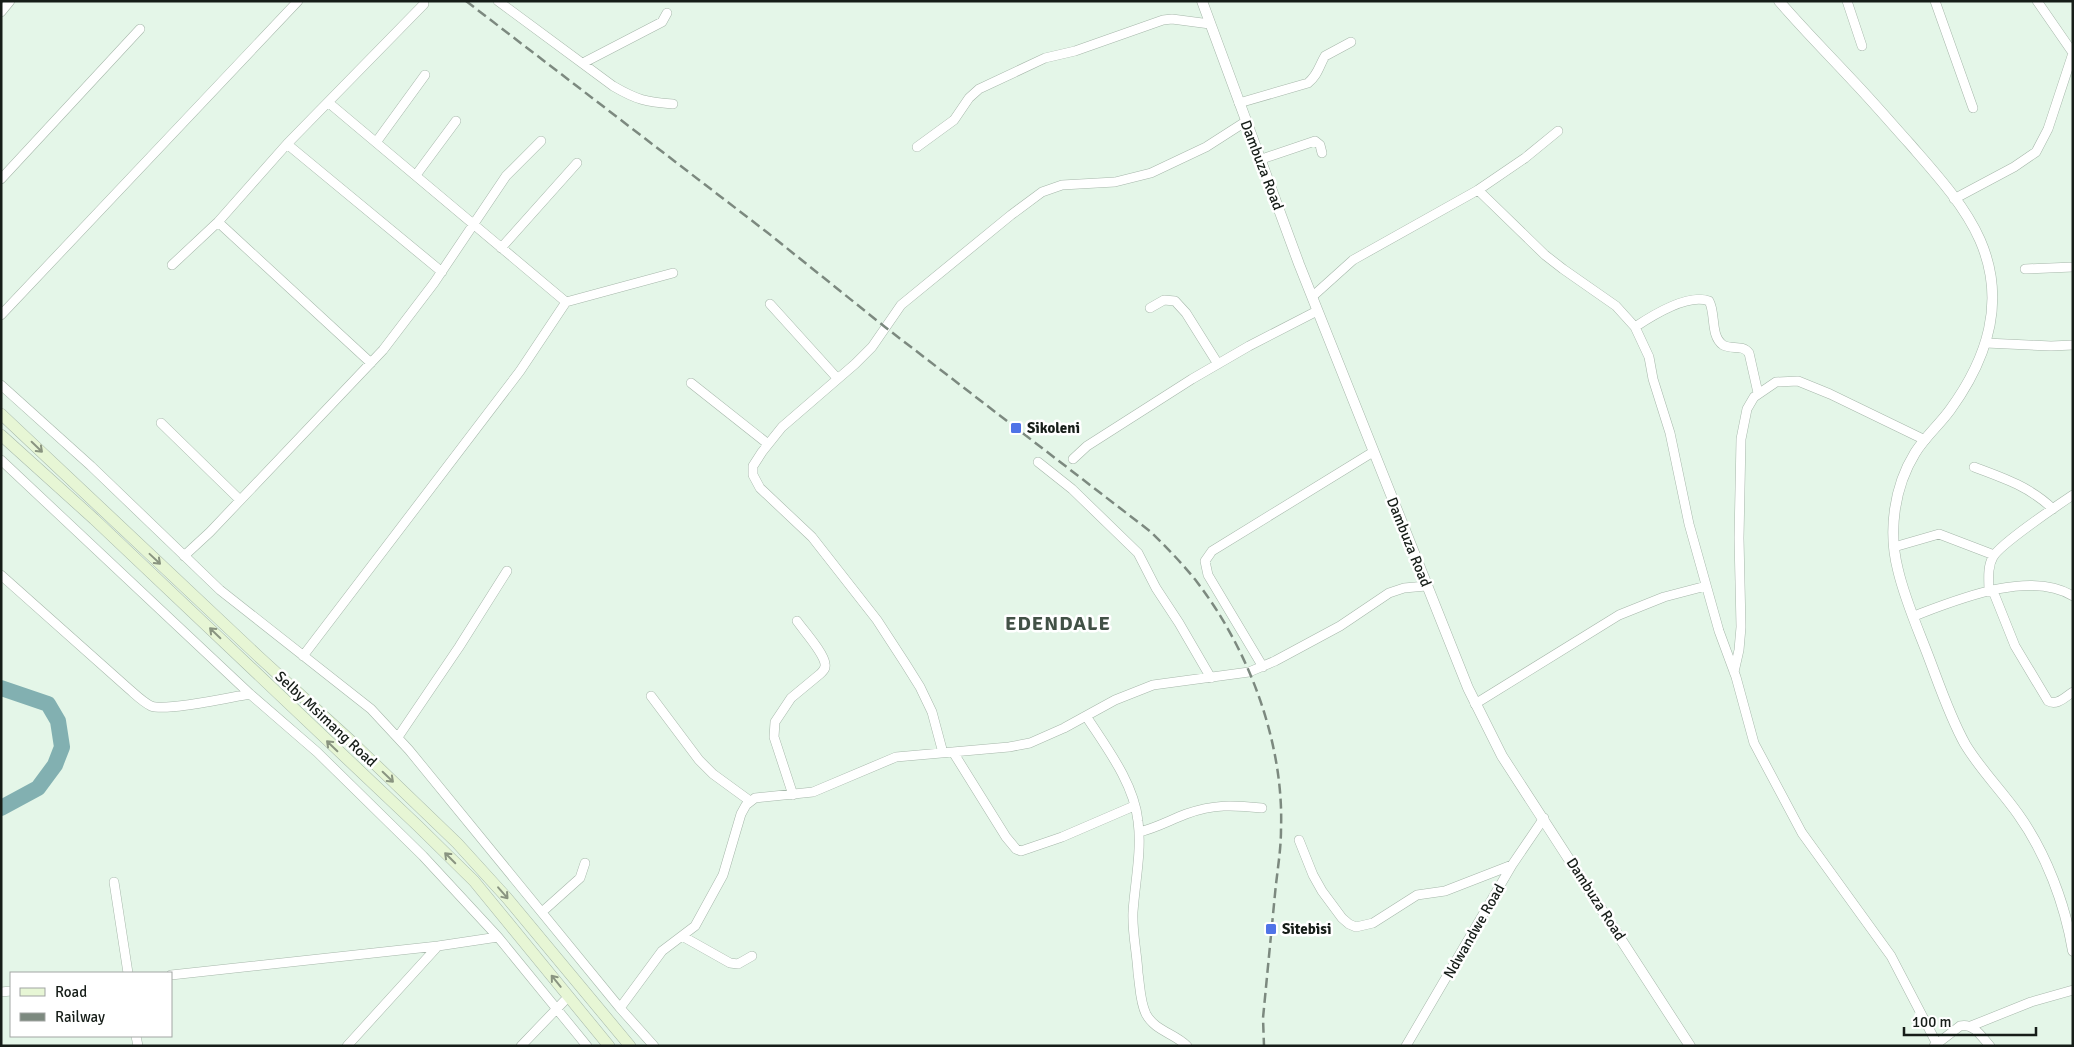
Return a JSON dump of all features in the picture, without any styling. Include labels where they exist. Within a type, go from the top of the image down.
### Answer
[{"type":"main road","name":"Selby Msimang Road","points":[[1,414],[250,650],[351,741],[457,843],[507,898],[630,1046]]},
{"type":"main road","name":"Selby Msimang Road","points":[[1,435],[94,519],[418,826],[491,900],[609,1046]]},
{"type":"street","points":[[1,12],[10,1]]},
{"type":"street","points":[[1,315],[298,1]]},
{"type":"street","points":[[498,1],[631,96],[647,102],[673,104]]},
{"type":"street","name":"Dambuza Road","points":[[1202,1],[1259,160],[1313,296],[1317,311],[1475,704],[1502,756],[1544,818],[1690,1046]]},
{"type":"street","points":[[1779,1],[1939,177],[1980,238],[1991,274],[1992,312],[1986,343],[1971,377],[1949,411],[1916,452],[1902,482],[1895,511],[1894,547],[1904,591],[1944,699],[1964,742],[1977,762],[2020,816],[2054,881],[2068,925],[2073,951]]},
{"type":"street","points":[[1847,1],[1862,46]]},
{"type":"street","points":[[1935,1],[1973,108]]},
{"type":"street","points":[[1954,199],[2032,156],[2043,142],[2073,53],[2037,1]]},
{"type":"street","points":[[172,265],[218,222],[287,144],[424,4]]},
{"type":"street","points":[[583,63],[662,22],[667,13]]},
{"type":"street","points":[[917,147],[954,120],[979,89],[1038,61],[1075,51],[1172,18],[1210,24]]},
{"type":"street","points":[[1,179],[140,29]]},
{"type":"street","points":[[1239,103],[1308,83],[1319,70],[1324,56],[1351,42]]},
{"type":"street","points":[[377,141],[425,75]]},
{"type":"street","points":[[329,103],[377,141],[566,302]]},
{"type":"street","points":[[416,175],[456,121]]},
{"type":"street","points":[[943,753],[932,712],[920,688],[877,620],[812,537],[756,482],[753,476],[753,466],[782,426],[855,364],[872,346],[892,317],[908,299],[1042,192],[1062,185],[1115,182],[1152,173],[1206,148],[1246,122]]},
{"type":"street","points":[[1313,296],[1340,271],[1364,253],[1478,190],[1525,158],[1558,131]]},
{"type":"street","points":[[184,556],[210,532],[371,363],[421,302],[511,170],[541,141]]},
{"type":"street","points":[[1259,160],[1315,142],[1320,145],[1322,153]]},
{"type":"street","points":[[287,144],[442,272]]},
{"type":"street","points":[[501,248],[578,163]]},
{"type":"street","points":[[1478,190],[1545,255],[1616,306],[1634,327],[1649,357],[1670,433],[1689,524],[1754,743],[1802,833],[1891,956],[1936,1045],[1960,1026],[1971,1026],[2031,1002],[2073,990]]},
{"type":"street","points":[[218,222],[371,363]]},
{"type":"street","points":[[2025,269],[2073,267]]},
{"type":"street","points":[[303,656],[520,371],[566,302],[674,273]]},
{"type":"street","points":[[1634,327],[1652,316],[1684,302],[1704,299],[1709,301],[1713,308],[1716,334],[1719,340],[1726,346],[1744,348],[1749,353],[1758,393]]},
{"type":"street","points":[[1150,308],[1164,300],[1175,301],[1186,313],[1218,364]]},
{"type":"street","points":[[770,304],[837,378]]},
{"type":"street","points":[[1073,459],[1087,446],[1218,364],[1317,311]]},
{"type":"street","points":[[1986,343],[2051,346],[2073,345]]},
{"type":"street","points":[[1734,672],[1741,628],[1741,439],[1747,409],[1758,393],[1776,382],[1793,381],[1805,383],[1924,440]]},
{"type":"street","points":[[691,383],[768,444]]},
{"type":"street","points":[[1,385],[91,466],[220,590],[371,710],[398,737],[620,1008],[654,1046]]},
{"type":"street","points":[[161,422],[240,500]]},
{"type":"street","points":[[1263,667],[1208,575],[1205,566],[1208,556],[1232,538],[1373,452]]},
{"type":"street","points":[[1,460],[250,694],[371,804],[423,856],[498,937],[587,1046]]},
{"type":"street","points":[[1038,462],[1072,489],[1138,553],[1156,588],[1211,678]]},
{"type":"street","points":[[1974,467],[2011,480],[2040,497],[2053,509]]},
{"type":"street","points":[[2073,495],[1994,555],[1990,568],[1991,592],[2015,646],[2048,701],[2057,702],[2073,692]]},
{"type":"street","points":[[1894,547],[1939,534],[1994,555]]},
{"type":"street","points":[[398,737],[459,647],[507,571]]},
{"type":"street","points":[[1,575],[115,677],[151,706],[160,708],[250,694]]},
{"type":"street","points":[[620,1008],[662,951],[695,926],[729,862],[741,814],[750,801],[762,797],[813,792],[896,757],[1030,743],[1046,737],[1115,700],[1153,685],[1171,681],[1238,675],[1263,667],[1340,626],[1389,593],[1404,588],[1426,586]]},
{"type":"street","points":[[1475,704],[1619,615],[1664,598],[1706,586]]},
{"type":"street","points":[[1914,616],[1958,600],[2018,586],[2058,589],[2072,595]]},
{"type":"street","points":[[793,795],[774,737],[775,722],[791,698],[820,674],[824,670],[825,664],[797,621]]},
{"type":"street","points":[[651,696],[699,760],[713,774],[750,801]]},
{"type":"street","points":[[1086,716],[1123,777],[1138,820],[1139,832],[1133,915],[1142,1002],[1145,1012],[1152,1023],[1182,1040],[1187,1046]]},
{"type":"street","points":[[953,752],[1006,838],[1016,849],[1021,851],[1062,838],[1134,806]]},
{"type":"street","points":[[1139,832],[1185,814],[1217,805],[1231,804],[1262,808]]},
{"type":"street","name":"Ndwandwe Road","points":[[1406,1046],[1512,865],[1544,818]]},
{"type":"street","points":[[1299,840],[1313,875],[1322,891],[1342,918],[1356,927],[1372,923],[1417,896],[1445,891],[1512,865]]},
{"type":"street","points":[[542,912],[580,878],[585,862]]},
{"type":"street","points":[[114,882],[128,972]]},
{"type":"street","points":[[682,936],[730,963],[738,964],[752,956]]},
{"type":"street","points":[[172,975],[438,946],[498,937]]},
{"type":"street","points":[[347,1046],[438,946]]},
{"type":"street","points":[[521,1046],[569,996]]},
{"type":"street","points":[[1971,1026],[1990,1046]]},
{"type":"waterway","points":[[1,688],[48,704],[58,721],[62,747],[55,765],[38,788],[1,808]]},
{"type":"railway","points":[[466,1],[768,233],[885,327],[1151,532],[1181,562],[1197,582],[1216,609],[1247,667],[1260,699],[1276,764],[1280,796],[1281,837],[1263,1018],[1264,1046]]},
{"type":"place","name":"Sikoleni","points":[[1016,428]]},
{"type":"place","name":"Sitebisi","points":[[1271,929]]},
{"type":"district","name":"EDENDALE","points":[[1058,623]]}]
